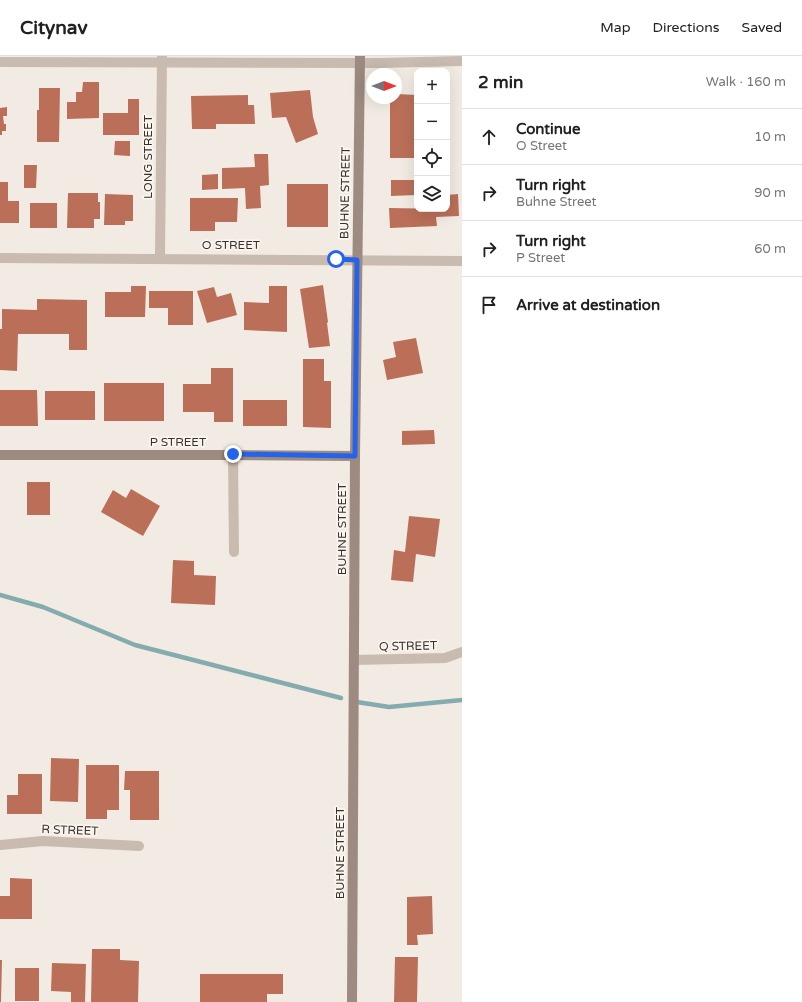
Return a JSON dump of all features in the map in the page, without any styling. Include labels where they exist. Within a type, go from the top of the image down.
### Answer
[{"type":"street","points":[[0,62],[162,59],[462,61]]},
{"type":"street","name":"LONG STREET","points":[[160,258],[162,59]]},
{"type":"street","name":"BUHNE STREET","points":[[352,1002],[355,456],[360,60]]},
{"type":"street","name":"O STREET","points":[[0,258],[462,261]]},
{"type":"street","points":[[233,454],[234,552]]},
{"type":"street","name":"P STREET","points":[[0,455],[233,454],[355,456]]},
{"type":"street","name":"Q STREET","points":[[354,660],[446,658],[462,652]]},
{"type":"street","name":"R STREET","points":[[0,844],[43,841],[139,846]]},
{"type":"building","points":[[83,82],[99,82],[99,118],[67,119],[67,102],[76,102],[76,92],[82,92]]},
{"type":"building","points":[[39,88],[60,88],[59,142],[37,142]]},
{"type":"building","points":[[310,90],[313,117],[318,134],[296,143],[286,117],[272,118],[270,93]]},
{"type":"building","points":[[402,94],[414,95],[414,158],[390,158],[390,104],[402,104]]},
{"type":"building","points":[[248,95],[248,105],[254,105],[255,124],[216,124],[216,129],[192,129],[191,96]]},
{"type":"building","points":[[128,99],[139,99],[139,135],[103,135],[103,113],[128,113]]},
{"type":"building","points":[[7,107],[7,116],[3,116],[4,124],[6,124],[6,131],[2,131],[2,135],[0,135],[0,108]]},
{"type":"building","points":[[115,141],[130,141],[130,156],[114,155]]},
{"type":"building","points":[[254,154],[268,154],[269,185],[260,186],[261,208],[246,209],[245,188],[222,189],[222,168],[255,167]]},
{"type":"building","points":[[24,165],[37,165],[36,188],[24,188]]},
{"type":"building","points":[[218,174],[218,189],[202,190],[202,175]]},
{"type":"building","points":[[391,180],[414,180],[414,195],[391,196]]},
{"type":"building","points":[[0,182],[8,182],[8,201],[19,201],[19,223],[0,223]]},
{"type":"building","points":[[287,184],[328,184],[328,227],[287,227]]},
{"type":"building","points":[[68,193],[98,193],[98,202],[100,202],[100,219],[94,219],[94,228],[67,228]]},
{"type":"building","points":[[105,194],[133,195],[133,221],[125,221],[125,225],[104,225]]},
{"type":"building","points":[[458,194],[459,216],[436,217],[437,226],[390,228],[389,208],[414,208],[414,212],[450,212],[450,195]]},
{"type":"building","points":[[190,198],[238,198],[237,222],[215,222],[215,231],[190,231]]},
{"type":"building","points":[[30,203],[57,203],[57,228],[30,228]]},
{"type":"building","points":[[323,285],[330,346],[309,348],[300,289]]},
{"type":"building","points":[[131,286],[146,286],[145,317],[105,317],[105,292],[131,292]]},
{"type":"building","points":[[269,286],[287,286],[287,332],[244,330],[244,302],[269,303]]},
{"type":"building","points":[[214,287],[217,297],[231,293],[237,315],[207,323],[197,291]]},
{"type":"building","points":[[149,291],[193,291],[193,325],[168,325],[168,308],[149,308]]},
{"type":"building","points":[[37,299],[87,300],[87,350],[69,350],[69,334],[18,334],[17,371],[0,370],[0,329],[2,329],[2,309],[37,310]]},
{"type":"building","points":[[416,338],[423,373],[387,380],[383,360],[396,357],[393,342]]},
{"type":"building","points":[[303,359],[324,359],[324,381],[331,381],[331,428],[303,427]]},
{"type":"building","points":[[211,368],[233,368],[233,422],[214,422],[214,412],[183,412],[183,384],[211,384]]},
{"type":"building","points":[[104,383],[164,383],[164,421],[104,421]]},
{"type":"building","points":[[0,390],[37,390],[38,426],[0,426]]},
{"type":"building","points":[[45,391],[95,391],[95,420],[45,420]]},
{"type":"building","points":[[243,400],[287,400],[287,426],[243,426]]},
{"type":"building","points":[[434,430],[435,444],[402,445],[402,431]]},
{"type":"building","points":[[27,482],[50,482],[50,515],[27,515]]},
{"type":"building","points":[[131,489],[160,506],[143,536],[101,512],[113,490],[126,498]]},
{"type":"building","points":[[409,516],[440,519],[435,557],[416,554],[413,582],[391,580],[394,550],[405,552]]},
{"type":"building","points":[[173,560],[194,561],[194,575],[216,576],[215,605],[171,603]]},
{"type":"building","points":[[51,758],[79,759],[78,802],[50,801]]},
{"type":"building","points":[[86,765],[119,765],[119,810],[107,810],[107,819],[86,819]]},
{"type":"building","points":[[125,771],[159,771],[159,820],[130,820],[130,790],[124,790]]},
{"type":"building","points":[[18,774],[42,774],[42,814],[7,814],[7,795],[18,795]]},
{"type":"building","points":[[10,878],[32,879],[32,919],[0,919],[0,896],[10,896]]},
{"type":"building","points":[[432,896],[433,934],[417,935],[418,945],[407,945],[407,897]]},
{"type":"building","points":[[92,949],[120,949],[120,960],[139,961],[138,1002],[91,1002]]},
{"type":"building","points":[[395,957],[418,957],[417,1002],[394,1002]]},
{"type":"building","points":[[0,960],[2,960],[1,1002],[0,1002]]},
{"type":"building","points":[[52,963],[86,964],[85,1002],[71,1002],[71,992],[51,991]]},
{"type":"building","points":[[15,968],[39,968],[39,1001],[15,1001]]},
{"type":"building","points":[[200,974],[283,974],[283,994],[267,994],[267,1002],[200,1002]]},
{"type":"waterway","points":[[0,595],[43,607],[135,645],[341,698]]},
{"type":"waterway","points":[[357,702],[389,707],[462,700]]},
{"type":"route","points":[[233,454],[355,456],[357,260],[336,259]]}]
